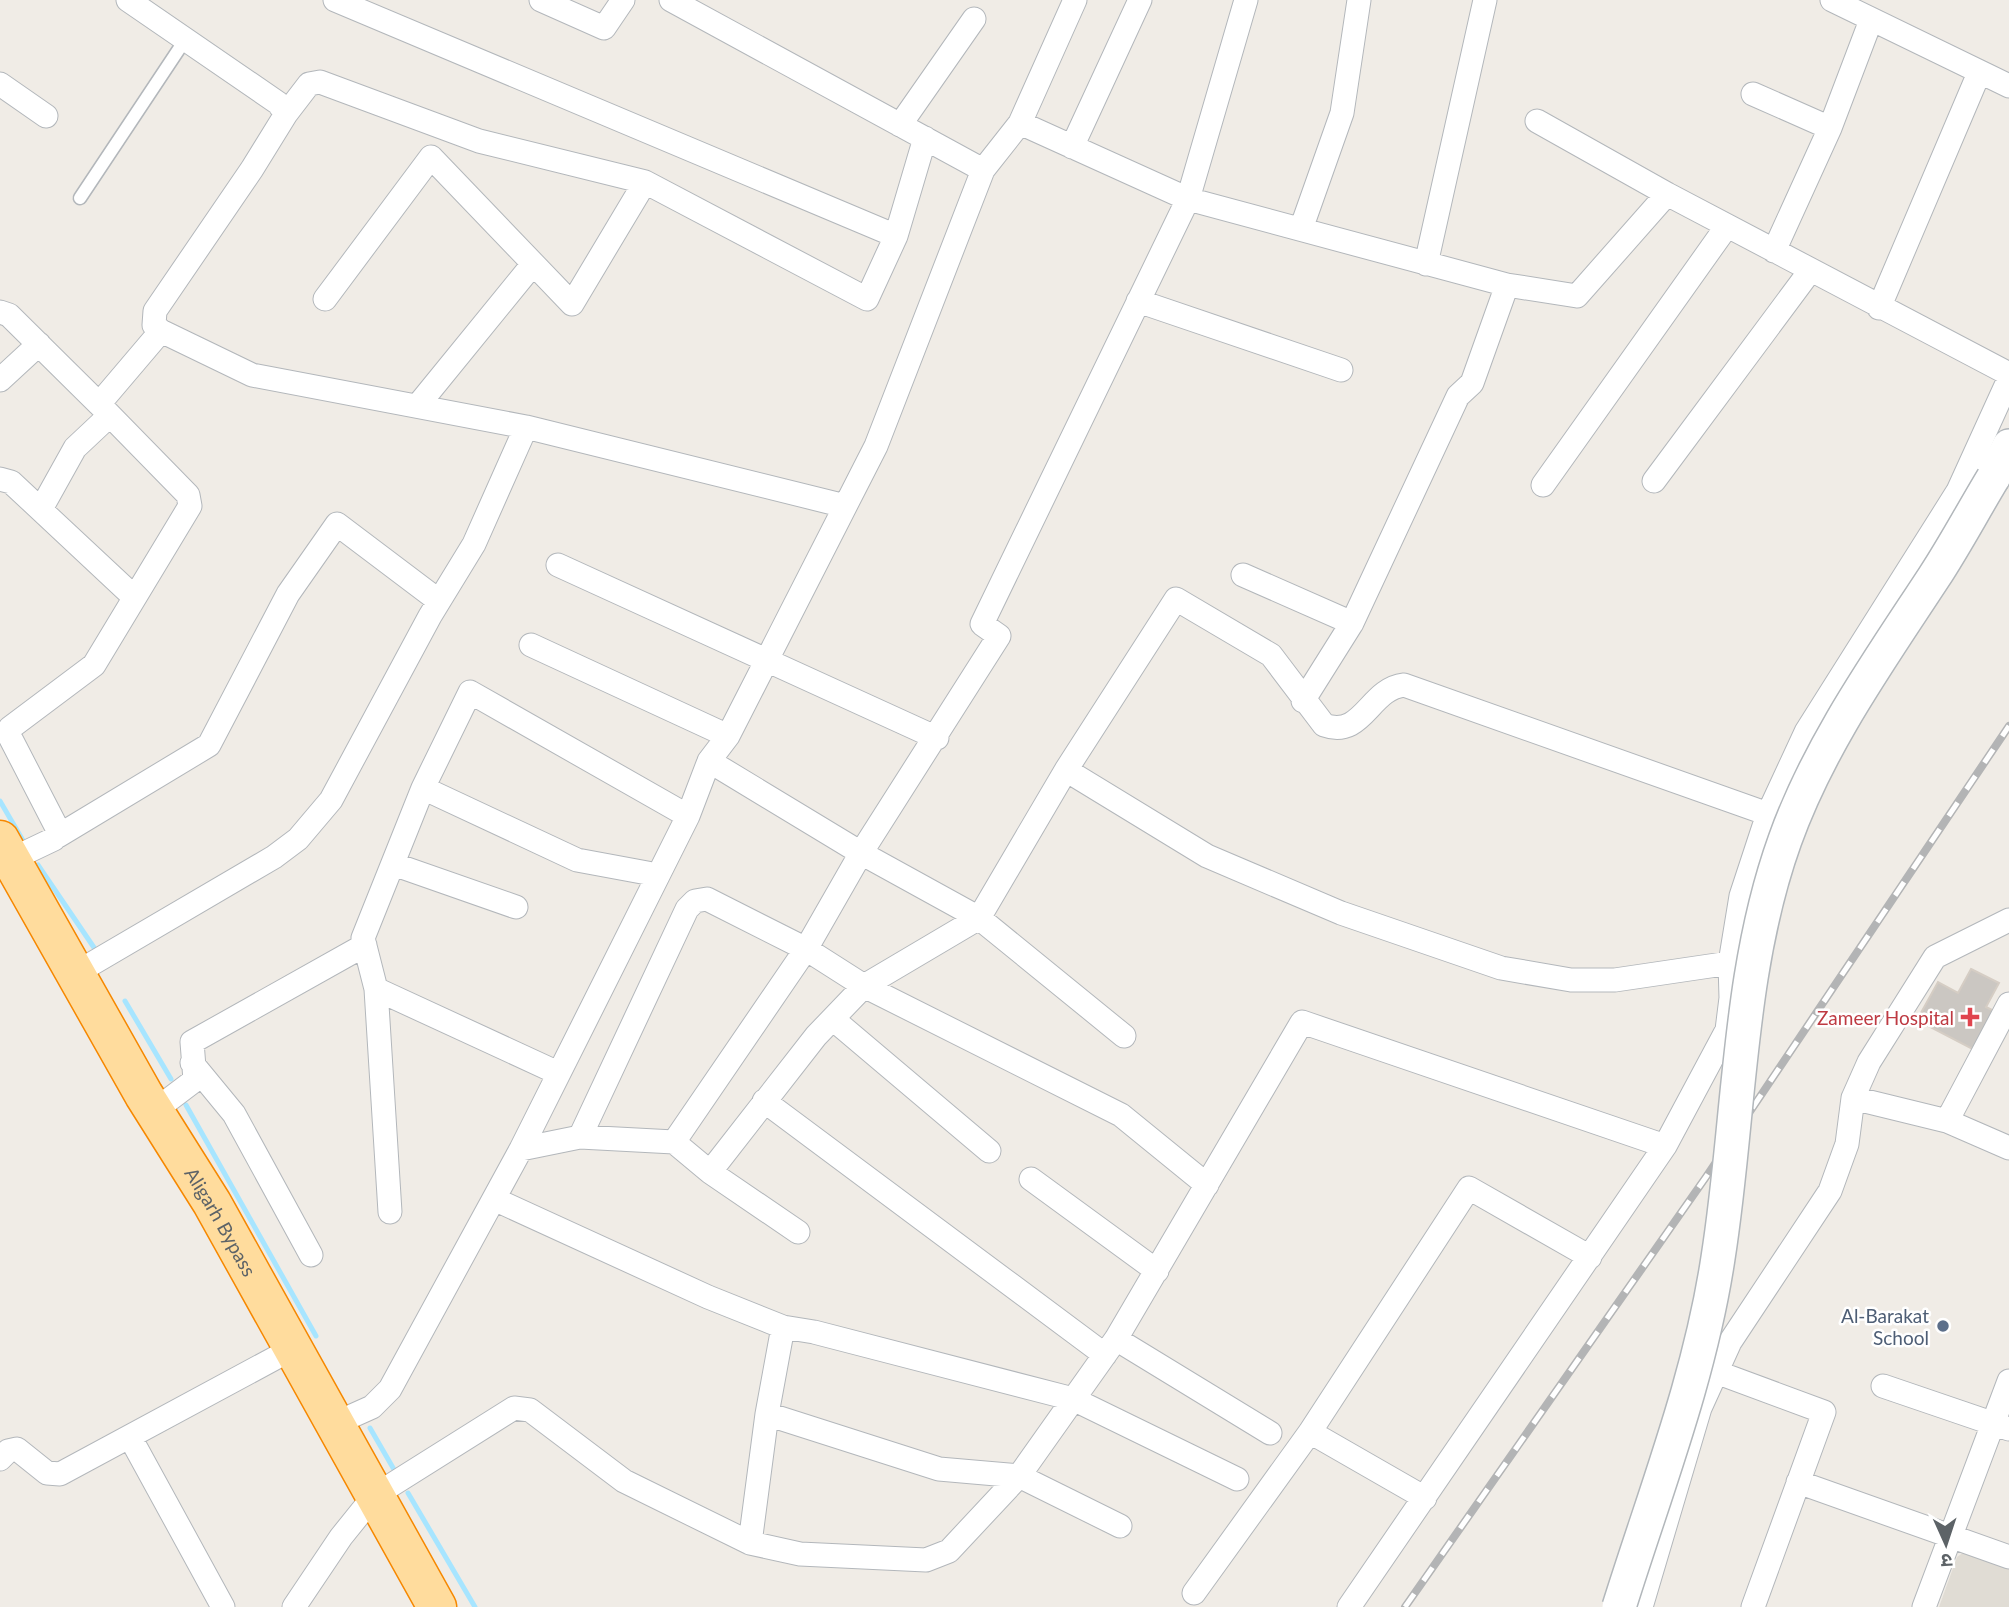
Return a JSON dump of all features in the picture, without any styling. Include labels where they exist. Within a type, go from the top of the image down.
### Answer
[{"type":"highway","name":"Aligarh Bypass","points":[[6,849],[154,1111],[212,1203],[437,1607]]},
{"type":"main road","points":[[1619,1607],[1705,1335],[1719,1256],[1755,960],[1785,839],[1825,751],[1860,689],[1937,572],[2009,446]]},
{"type":"street","points":[[128,0],[278,103],[286,114]]},
{"type":"street","points":[[335,0],[896,236]]},
{"type":"street","points":[[541,0],[604,27],[624,0]]},
{"type":"street","points":[[671,0],[983,170]]},
{"type":"street","points":[[334,1424],[372,1407],[390,1389],[522,1149],[688,817],[709,761],[729,736],[876,446],[983,170],[1020,123],[1075,0]]},
{"type":"street","points":[[1072,146],[1140,0]]},
{"type":"street","points":[[674,1142],[806,949],[862,852],[937,738],[999,636],[982,624],[1188,199],[1246,0]]},
{"type":"street","points":[[1301,229],[1342,113],[1359,0]]},
{"type":"street","points":[[1426,264],[1485,0]]},
{"type":"street","points":[[1832,0],[2009,86]]},
{"type":"street","points":[[900,125],[974,19]]},
{"type":"street","points":[[1774,251],[1830,128],[1871,20]]},
{"type":"street","points":[[1879,308],[1979,73]]},
{"type":"street","points":[[845,506],[526,426],[252,375],[161,331],[154,325],[155,311],[252,169],[286,114],[309,84],[320,82],[479,141],[645,182],[867,299],[896,236],[925,138]]},
{"type":"street","points":[[0,84],[46,116]]},
{"type":"street","points":[[1753,94],[1830,128]]},
{"type":"street","points":[[1349,1607],[1665,1146],[1727,1030],[1731,998],[1730,963],[1741,896],[1768,814],[1806,732],[1958,491],[2009,377],[1667,194],[1537,121]]},
{"type":"street","points":[[1020,123],[1188,199],[1507,285],[1577,296],[1667,194]]},
{"type":"street","points":[[325,299],[431,157],[572,304],[645,182]]},
{"type":"street","points":[[1543,485],[1727,226]]},
{"type":"street","points":[[419,404],[533,264]]},
{"type":"street","points":[[1654,481],[1810,271]]},
{"type":"street","points":[[1303,701],[1352,623],[1458,396],[1472,383],[1507,285]]},
{"type":"street","points":[[1139,301],[1341,370]]},
{"type":"street","points":[[0,312],[9,316],[39,344],[189,500],[188,512],[94,665],[5,724],[59,827],[58,836]]},
{"type":"street","points":[[41,509],[75,448],[161,331]]},
{"type":"street","points":[[0,380],[39,344]]},
{"type":"street","points":[[76,974],[274,857],[314,824],[331,800],[439,601],[474,544],[526,426]]},
{"type":"street","points":[[2,476],[134,597]]},
{"type":"street","points":[[6,849],[58,836],[209,745],[288,594],[337,524],[439,601]]},
{"type":"street","points":[[558,565],[768,658],[937,738]]},
{"type":"street","points":[[1243,575],[1352,623]]},
{"type":"street","points":[[710,1172],[816,1036],[864,986],[979,918],[1066,769],[1176,599],[1271,655],[1303,701],[1324,725],[1337,730],[1354,725],[1380,694],[1392,687],[1404,685],[1768,814]]},
{"type":"street","points":[[531,645],[729,736]]},
{"type":"street","points":[[390,1212],[376,989],[363,938],[423,788],[470,692],[688,817]]},
{"type":"street","points":[[709,761],[979,918],[1124,1036]]},
{"type":"street","points":[[1066,769],[1207,856],[1341,913],[1502,968],[1571,980],[1615,980],[1730,963]]},
{"type":"street","points":[[423,788],[578,860],[658,876]]},
{"type":"street","points":[[393,864],[516,907]]},
{"type":"street","points":[[580,1137],[687,909],[695,901],[707,899],[806,949],[864,986],[1121,1115],[1207,1185]]},
{"type":"street","points":[[1641,1607],[1700,1408],[1730,1342],[1830,1191],[1847,1144],[1853,1098],[1869,1062],[1936,957],[2009,920]]},
{"type":"street","points":[[154,1111],[192,1085],[195,1080],[192,1042],[365,945]]},
{"type":"street","points":[[376,989],[558,1073]]},
{"type":"street","points":[[1947,1121],[2009,1004]]},
{"type":"street","points":[[834,1020],[989,1150]]},
{"type":"street","points":[[294,1607],[341,1537],[374,1496],[514,1408],[524,1407],[624,1481],[750,1542],[800,1554],[926,1560],[949,1551],[1019,1476],[1110,1347],[1302,1022],[1665,1146]]},
{"type":"street","points":[[192,1063],[234,1114],[311,1255]]},
{"type":"street","points":[[1853,1098],[1947,1121],[2009,1148]]},
{"type":"street","points":[[764,1101],[1110,1347],[1269,1433]]},
{"type":"street","points":[[522,1149],[580,1137],[674,1142],[710,1172],[799,1232]]},
{"type":"street","points":[[1031,1179],[1157,1271]]},
{"type":"street","points":[[1194,1593],[1310,1432],[1469,1188],[1590,1257]]},
{"type":"street","points":[[494,1199],[708,1297],[783,1327],[814,1332],[1073,1399],[1237,1479]]},
{"type":"street","points":[[750,1542],[767,1414],[783,1327]]},
{"type":"street","points":[[0,1459],[8,1451],[17,1449],[54,1476],[292,1349]]},
{"type":"street","points":[[1716,1372],[1824,1412],[1752,1607]]},
{"type":"street","points":[[1924,1607],[1950,1536],[2000,1426],[2009,1381]]},
{"type":"street","points":[[1883,1386],[2000,1426]]},
{"type":"street","points":[[767,1414],[939,1469],[1019,1476],[1120,1526]]},
{"type":"street","points":[[1310,1432],[1425,1498]]},
{"type":"street","points":[[130,1437],[223,1607]]},
{"type":"street","points":[[1798,1482],[2009,1557]]},
{"type":"lane","points":[[80,198],[185,40]]},
{"type":"shaded area","points":[[1974,1545],[2009,1560],[2009,1607],[1939,1607],[1957,1557]]},
{"type":"building","points":[[1971,969],[1999,983],[1986,1007],[2002,1015],[1982,1054],[1917,1020],[1938,982],[1958,993]]},
{"type":"waterway","points":[[0,801],[25,844]]},
{"type":"waterway","points":[[38,865],[97,952]]},
{"type":"waterway","points":[[125,1001],[171,1079]]},
{"type":"waterway","points":[[186,1105],[316,1336]]},
{"type":"waterway","points":[[370,1428],[396,1473]]},
{"type":"waterway","points":[[408,1493],[475,1607]]},
{"type":"railway","points":[[1405,1607],[1706,1177],[2009,726]]},
{"type":"place","name":"Zameer Hospital","points":[[1970,1017]]},
{"type":"place","name":"Al-Barakat School","points":[[1943,1326]]}]
